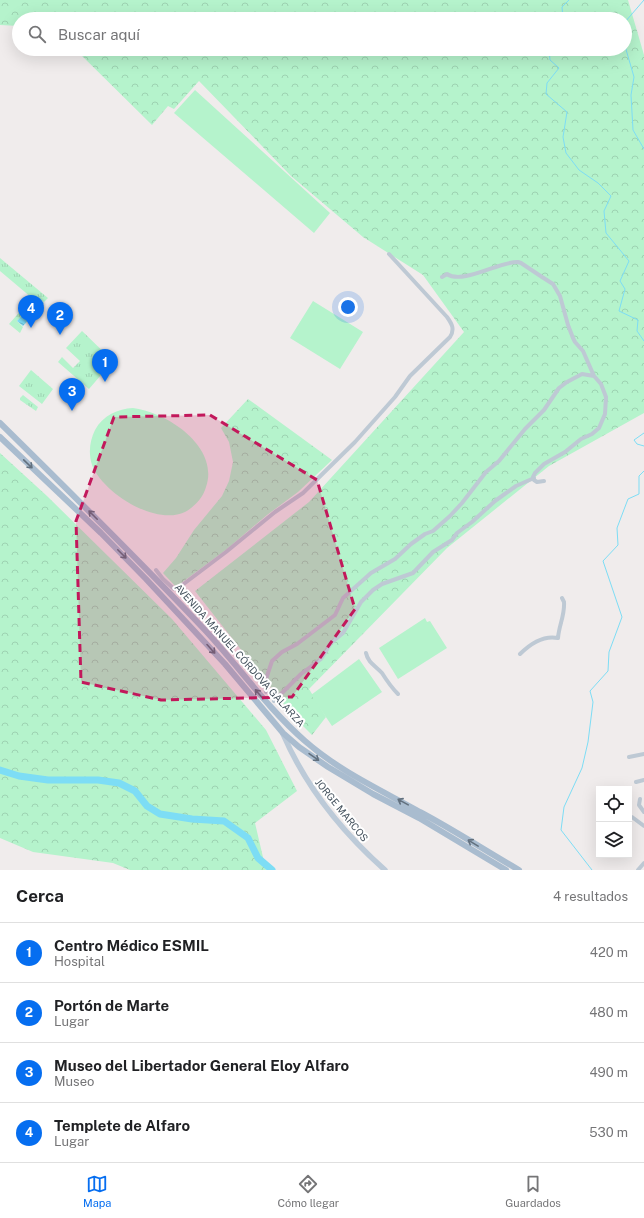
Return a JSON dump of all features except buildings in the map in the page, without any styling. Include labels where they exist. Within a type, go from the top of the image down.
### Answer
[{"type":"main road","name":"AVENIDA MANUEL CÓRDOVA GALARZA","points":[[0,423],[103,524],[205,630],[262,698],[306,742],[332,762],[436,824],[506,870]]},
{"type":"main road","name":"AVENIDA MANUEL CÓRDOVA GALARZA","points":[[0,437],[146,578],[224,664],[283,733],[299,747],[328,767],[519,870]]},
{"type":"main road","name":"JORGE MARCOS","points":[[283,733],[307,781],[329,812],[357,844],[385,870]]},
{"type":"street","points":[[156,570],[174,589],[181,586],[275,512],[303,493],[355,442],[395,397],[410,376],[450,337],[453,330],[447,317],[389,254]]},
{"type":"street","points":[[442,277],[447,274],[452,277],[480,273],[491,268],[518,262],[542,278],[550,281],[560,296],[573,338],[583,351],[594,376],[601,384],[606,397],[605,414],[601,424],[596,431],[581,439],[565,452],[544,464],[534,473],[534,478]]},
{"type":"street","points":[[266,692],[264,682],[272,661],[282,652],[297,644],[335,615],[343,598],[371,573],[395,559],[411,544],[425,534],[433,531],[450,516],[486,472],[499,461],[525,429],[544,410],[559,388],[566,382],[582,374],[594,376]]},
{"type":"street","points":[[534,478],[537,482],[544,481]]},
{"type":"street","points":[[274,701],[301,674],[321,659],[331,643],[343,633],[361,602],[373,590],[382,584],[413,573],[433,552],[446,542],[452,540],[457,533],[472,522],[495,501],[516,486],[534,478]]},
{"type":"street","points":[[520,654],[529,645],[535,642],[552,637],[558,638],[564,615],[564,602],[562,598]]},
{"type":"street","points":[[366,654],[367,659],[381,672],[398,694]]},
{"type":"street","points":[[628,757],[644,754]]},
{"type":"street","points":[[636,782],[644,780]]},
{"type":"street","points":[[640,799],[639,805],[644,812]]},
{"type":"street","points":[[632,817],[644,826]]},
{"type":"street","points":[[638,870],[644,863]]},
{"type":"highlighted area","points":[[210,415],[317,480],[355,609],[292,697],[161,700],[81,682],[76,521],[114,417]]},
{"type":"green space","points":[[0,0],[628,0],[631,12],[12,12],[12,26],[0,25]]},
{"type":"green space","points":[[632,14],[644,55],[644,413],[549,466],[447,548],[309,689],[326,717],[312,735],[294,717],[195,591],[309,502],[464,332],[423,275],[363,237],[291,176],[199,81],[174,109],[168,106],[152,125],[82,56],[632,56]]},
{"type":"green space","points":[[195,90],[330,213],[314,233],[174,113]]},
{"type":"green space","points":[[0,258],[48,298],[44,302],[38,298],[17,321],[23,327],[20,333],[9,324],[32,298],[0,271]]},
{"type":"green space","points":[[313,301],[363,332],[340,369],[290,338]]},
{"type":"green space","points":[[82,331],[113,361],[89,389],[58,362],[62,357],[73,368],[80,361],[66,348]]},
{"type":"green space","points":[[31,370],[53,389],[42,404],[19,386]]},
{"type":"green space","points":[[23,395],[38,407],[36,411],[20,400]]},
{"type":"green space","points":[[248,399],[332,460],[298,492],[267,515],[227,549],[176,587],[163,573],[176,558],[194,530],[222,496],[229,481],[233,462],[229,442],[221,428]]},
{"type":"green space","points":[[133,408],[161,416],[175,424],[188,434],[198,445],[205,458],[208,472],[205,491],[198,502],[185,512],[173,515],[159,514],[145,511],[131,504],[118,496],[107,486],[98,476],[92,465],[90,456],[91,442],[98,425],[102,420],[116,411]]},
{"type":"green space","points":[[0,453],[47,496],[172,619],[266,730],[297,791],[255,823],[266,870],[130,870],[113,863],[33,852],[0,838]]},
{"type":"green space","points":[[425,618],[427,622],[430,621],[447,648],[398,679],[379,648]]},
{"type":"green space","points":[[359,659],[382,692],[332,726],[311,695]]},
{"type":"water","points":[[38,298],[44,303],[23,326],[17,321]]},
{"type":"waterway","points":[[562,12],[562,7],[569,0]]},
{"type":"waterway","points":[[632,14],[644,0]]},
{"type":"waterway","points":[[550,56],[550,60],[559,68],[547,83],[546,94],[567,112],[563,137],[566,153],[579,170],[598,183],[611,196],[604,211],[606,233],[629,261],[620,281],[625,289],[619,311],[638,320],[637,331],[644,341]]},
{"type":"waterway","points":[[628,56],[634,77],[631,95],[633,130],[644,149]]},
{"type":"waterway","points":[[644,433],[634,440],[637,444],[644,446]]},
{"type":"waterway","points":[[592,870],[561,830],[564,807],[582,768],[588,742],[593,702],[590,691],[608,671],[609,652],[622,617],[603,561],[618,545],[617,528],[628,499],[639,494],[639,476],[644,471]]},
{"type":"waterway","points":[[0,770],[19,776],[48,780],[98,780],[119,783],[135,791],[147,806],[160,814],[192,819],[224,821],[248,838],[258,858],[272,870]]},
{"type":"place","name":"Templete de Alfaro","points":[[31,328]]},
{"type":"place","name":"Portón de Marte","points":[[60,335]]},
{"type":"place","name":"Centro Médico ESMIL","points":[[105,382]]},
{"type":"place","name":"Museo del Libertador General Eloy Alfaro","points":[[72,411]]}]
